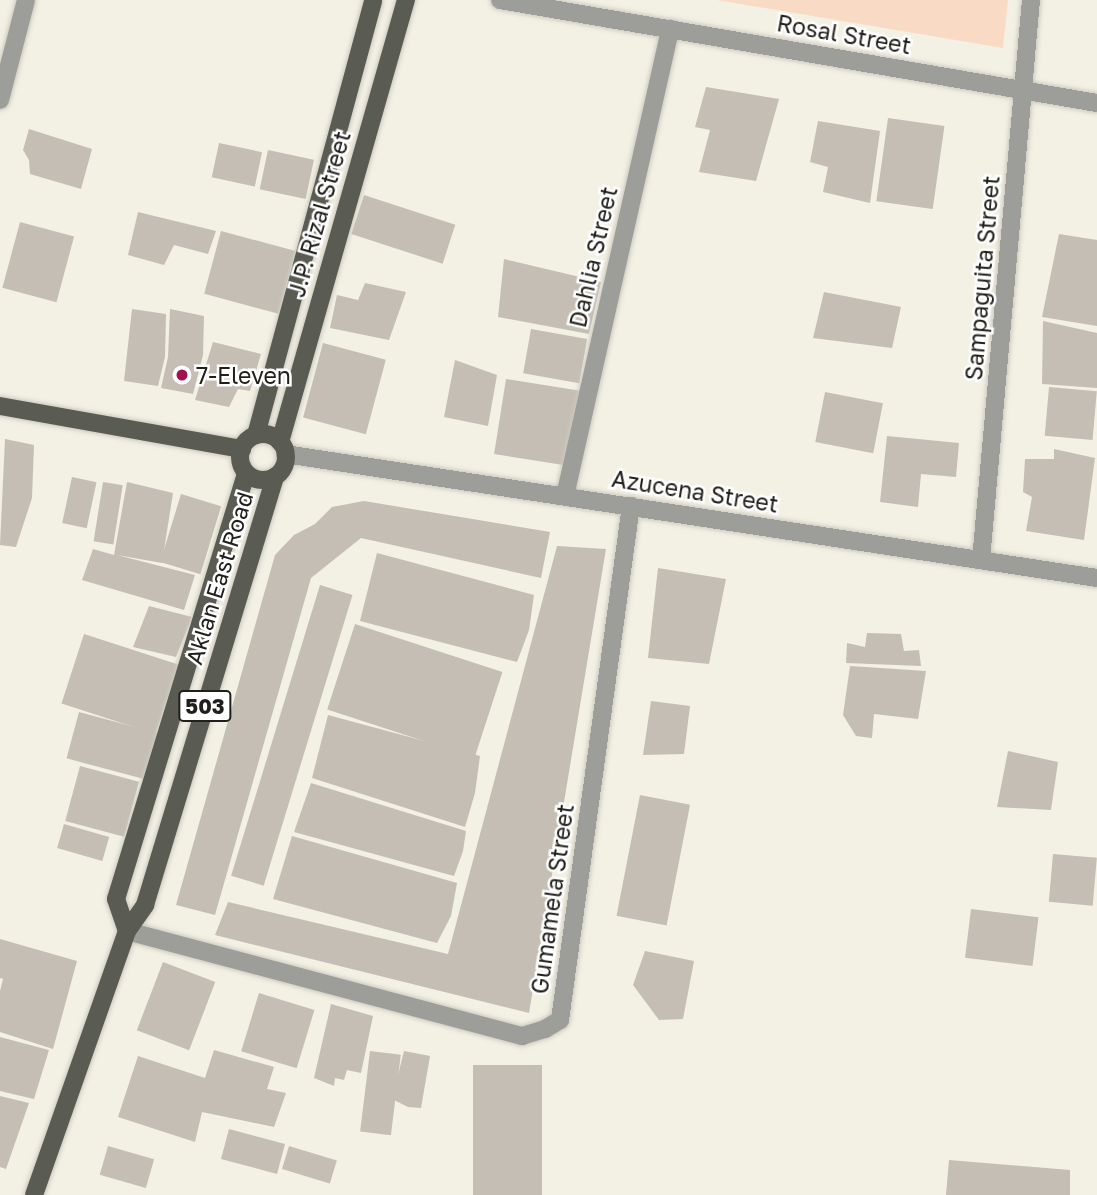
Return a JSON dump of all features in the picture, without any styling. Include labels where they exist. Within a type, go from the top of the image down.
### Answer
[{"type":"main road","name":"J.P. Rizal Street","points":[[256,435],[373,0]]},
{"type":"main road","name":"J.P. Rizal Street","points":[[283,448],[406,0]]},
{"type":"main road","points":[[0,406],[242,449],[256,435],[268,435],[283,448]]},
{"type":"main road","name":"Aklan East Road","points":[[34,1195],[127,932],[145,905],[275,476],[284,467],[283,448]]},
{"type":"main road","name":"Aklan East Road","points":[[242,449],[240,462],[246,473],[260,480],[275,476]]},
{"type":"main road","name":"Aklan East Road","points":[[127,932],[116,899],[246,473]]},
{"type":"street","points":[[0,100],[26,0]]},
{"type":"street","name":"Rosal Street","points":[[499,0],[1097,103]]},
{"type":"street","name":"Sampaguita Street","points":[[981,560],[1031,0]]},
{"type":"street","name":"Dahlia Street","points":[[565,496],[670,29]]},
{"type":"street","name":"Azucena Street","points":[[283,448],[565,496],[1097,578]]},
{"type":"street","name":"Gumamela Street","points":[[127,932],[522,1036],[545,1029],[560,1020],[631,506]]},
{"type":"shaded area","points":[[717,0],[1008,0],[1003,48]]},
{"type":"building","points":[[706,87],[779,99],[756,181],[699,172],[710,130],[695,127]]},
{"type":"building","points":[[888,118],[944,126],[933,209],[876,201]]},
{"type":"building","points":[[818,121],[880,131],[870,203],[823,192],[828,167],[810,162]]},
{"type":"building","points":[[29,129],[92,149],[81,189],[30,174],[29,160],[23,150]]},
{"type":"building","points":[[219,143],[262,152],[255,186],[212,177]]},
{"type":"building","points":[[268,150],[314,160],[306,199],[260,189]]},
{"type":"building","points":[[364,195],[455,225],[443,264],[351,234]]},
{"type":"building","points":[[138,212],[216,231],[208,254],[174,245],[164,265],[128,255]]},
{"type":"building","points":[[20,222],[74,236],[56,302],[2,288]]},
{"type":"building","points":[[221,231],[295,251],[279,314],[204,294]]},
{"type":"building","points":[[1059,234],[1097,240],[1097,326],[1042,317]]},
{"type":"building","points":[[504,259],[601,282],[589,334],[498,317]]},
{"type":"building","points":[[365,283],[406,292],[389,340],[330,328],[337,295],[358,300]]},
{"type":"building","points":[[824,292],[901,307],[892,348],[813,338]]},
{"type":"building","points":[[132,309],[166,314],[165,357],[158,386],[124,381]]},
{"type":"building","points":[[170,309],[204,316],[203,355],[193,394],[161,388],[168,357]]},
{"type":"building","points":[[1043,321],[1097,333],[1097,388],[1042,384]]},
{"type":"building","points":[[531,329],[587,339],[579,383],[523,373]]},
{"type":"building","points":[[213,342],[261,354],[250,391],[238,389],[229,407],[195,400]]},
{"type":"building","points":[[323,343],[386,360],[366,434],[303,417]]},
{"type":"building","points":[[455,360],[497,375],[488,426],[444,417]]},
{"type":"building","points":[[506,379],[580,391],[568,466],[494,454]]},
{"type":"building","points":[[1049,387],[1097,391],[1093,440],[1045,436]]},
{"type":"building","points":[[825,392],[883,403],[873,453],[815,442]]},
{"type":"building","points":[[887,436],[959,443],[956,477],[921,474],[918,507],[880,502]]},
{"type":"building","points":[[5,439],[34,445],[32,498],[16,547],[0,545]]},
{"type":"building","points":[[1054,449],[1095,458],[1084,540],[1026,531],[1032,497],[1023,492],[1025,459],[1054,459]]},
{"type":"building","points":[[72,477],[96,482],[87,528],[62,523]]},
{"type":"building","points":[[103,482],[123,485],[113,544],[94,541]]},
{"type":"building","points":[[127,482],[173,493],[162,563],[117,555],[195,575],[184,610],[82,580],[93,549],[114,555]]},
{"type":"building","points":[[181,494],[221,506],[200,574],[160,562]]},
{"type":"building","points":[[364,501],[550,532],[541,578],[361,538],[311,578],[215,915],[176,905],[275,555],[294,535],[315,524],[332,507]]},
{"type":"building","points":[[557,546],[606,549],[529,1013],[215,935],[228,902],[448,954]]},
{"type":"building","points":[[377,553],[534,595],[529,630],[517,662],[360,621]]},
{"type":"building","points":[[658,568],[726,579],[709,664],[648,658]]},
{"type":"building","points":[[320,585],[353,595],[264,886],[231,876]]},
{"type":"building","points":[[149,606],[192,617],[176,657],[133,647]]},
{"type":"building","points":[[355,624],[502,672],[475,757],[327,710]]},
{"type":"building","points":[[867,633],[901,634],[904,651],[919,650],[921,666],[846,663],[847,643],[865,647]]},
{"type":"building","points":[[84,634],[178,665],[156,734],[61,703]]},
{"type":"building","points":[[850,666],[926,671],[918,719],[874,714],[872,738],[856,736],[843,715]]},
{"type":"building","points":[[651,701],[690,706],[684,754],[643,755]]},
{"type":"building","points":[[79,712],[159,733],[147,780],[67,758]]},
{"type":"building","points":[[328,715],[480,756],[475,793],[465,827],[312,778]]},
{"type":"building","points":[[1008,751],[1058,762],[1051,810],[997,807]]},
{"type":"building","points":[[80,766],[139,782],[124,837],[65,821]]},
{"type":"building","points":[[311,783],[466,831],[463,851],[454,876],[294,832]]},
{"type":"building","points":[[640,795],[690,805],[667,925],[617,916]]},
{"type":"building","points":[[64,824],[109,837],[102,861],[57,848]]},
{"type":"building","points":[[292,836],[457,883],[451,916],[437,943],[273,899]]},
{"type":"building","points":[[1053,854],[1097,858],[1093,906],[1049,902]]},
{"type":"building","points":[[971,909],[1038,917],[1033,966],[965,958]]},
{"type":"building","points":[[0,939],[77,961],[53,1049],[0,1032],[0,991],[3,979],[0,978]]},
{"type":"building","points":[[645,951],[694,961],[683,1019],[659,1020],[633,985]]},
{"type":"building","points":[[163,962],[215,982],[189,1050],[137,1030]]},
{"type":"building","points":[[259,993],[314,1010],[297,1068],[241,1051]]},
{"type":"building","points":[[331,1004],[373,1016],[361,1073],[347,1070],[344,1080],[335,1078],[334,1086],[314,1078]]},
{"type":"building","points":[[0,1037],[49,1050],[34,1099],[0,1091]]},
{"type":"building","points":[[214,1050],[274,1067],[267,1089],[286,1093],[274,1127],[202,1112],[195,1142],[118,1117],[138,1056],[205,1078]]},
{"type":"building","points":[[370,1051],[401,1055],[391,1135],[360,1131]]},
{"type":"building","points":[[404,1051],[430,1056],[421,1108],[408,1107],[392,1099]]},
{"type":"building","points":[[473,1065],[542,1065],[542,1195],[473,1195]]},
{"type":"building","points":[[0,1096],[29,1103],[6,1169],[0,1167]]},
{"type":"building","points":[[229,1129],[285,1144],[277,1174],[221,1159]]},
{"type":"building","points":[[108,1146],[154,1159],[146,1188],[100,1175]]},
{"type":"building","points":[[289,1146],[337,1161],[330,1184],[282,1169]]},
{"type":"building","points":[[949,1160],[1070,1170],[1070,1195],[946,1195]]},
{"type":"place","name":"7-Eleven","points":[[182,375]]}]
